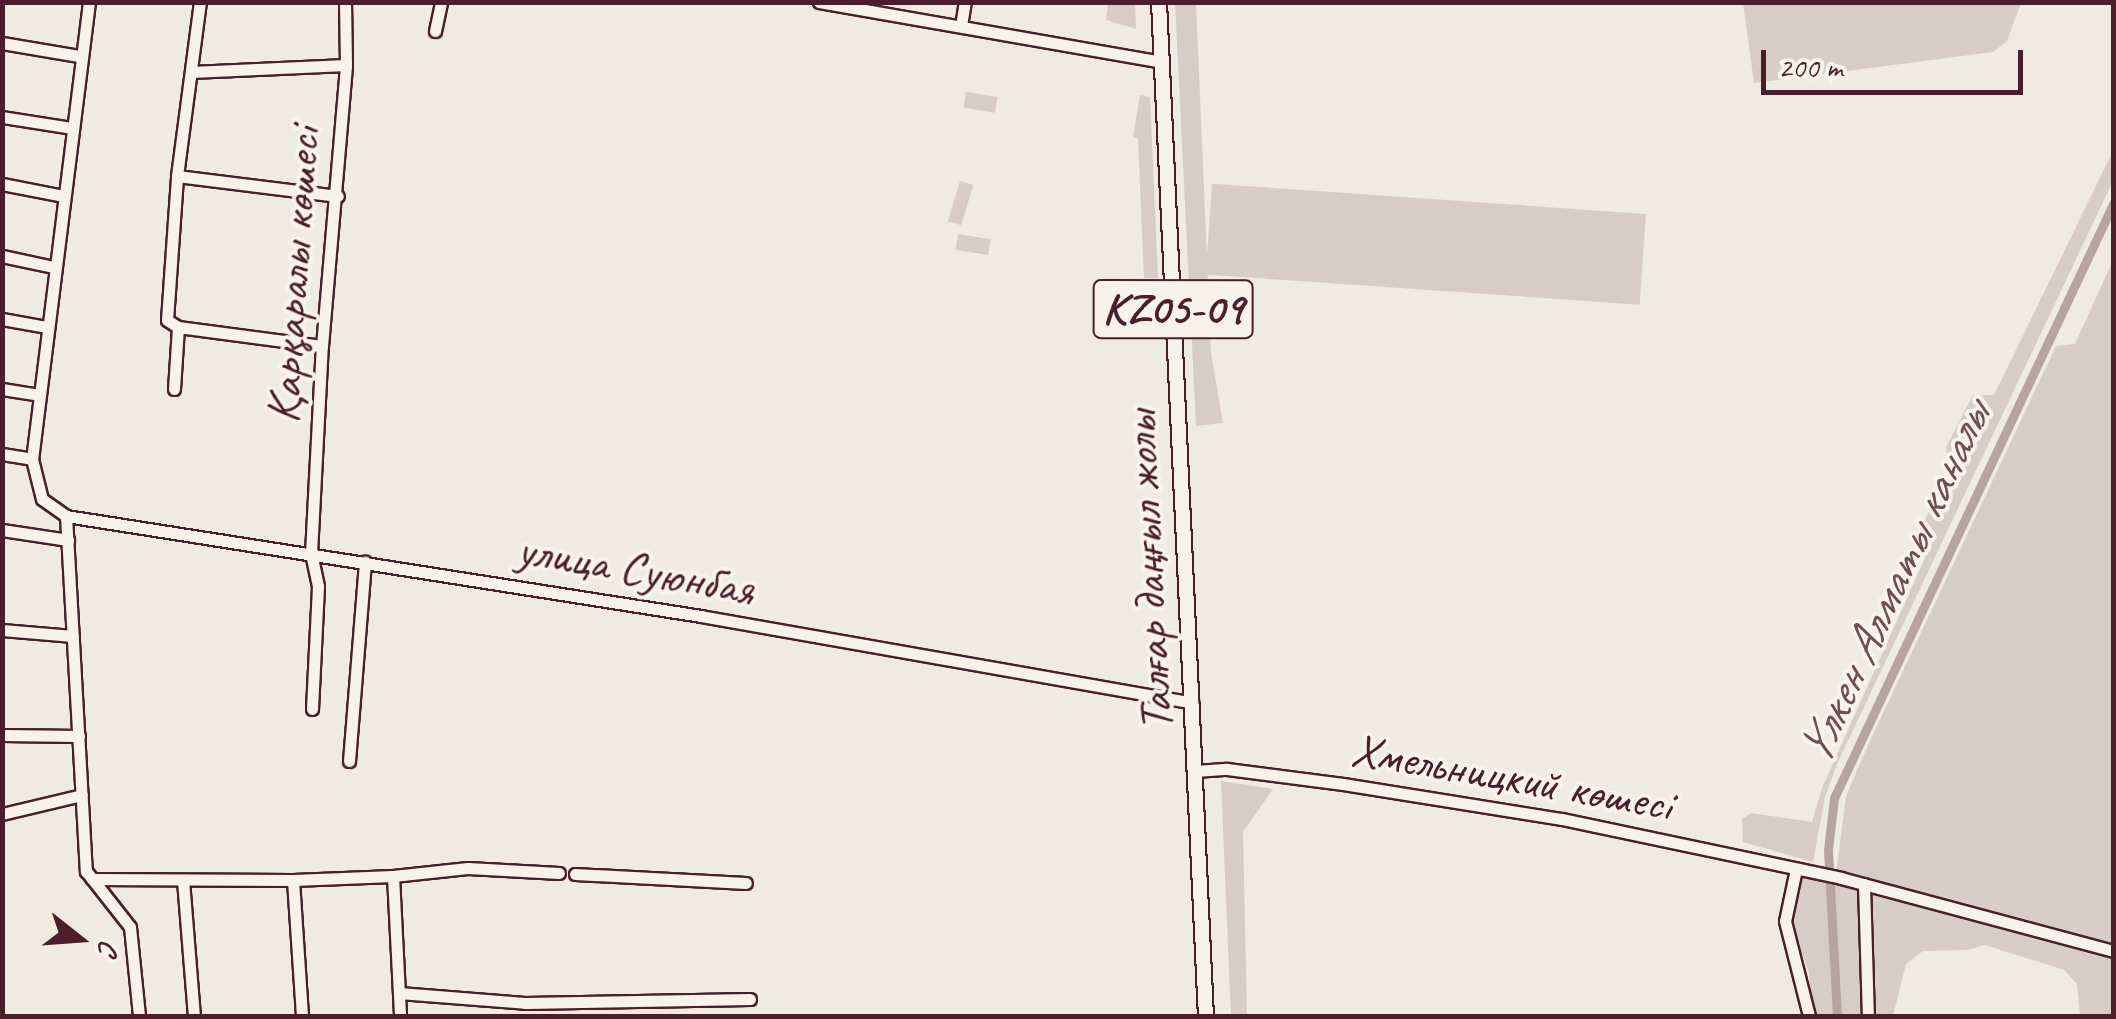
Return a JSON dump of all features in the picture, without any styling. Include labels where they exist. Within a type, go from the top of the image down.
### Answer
[{"type":"main road","name":"Талғар даңғыл жолы","points":[[1159,2],[1206,1016]]},
{"type":"street","points":[[89,2],[79,56],[32,459],[42,499],[66,516],[89,875],[130,927],[139,1016]]},
{"type":"street","points":[[200,2],[177,176],[167,320],[178,327],[322,346]]},
{"type":"street","name":"Қарқаралы көшесі","points":[[312,709],[318,586],[312,553],[322,346],[338,196],[346,65],[344,2]]},
{"type":"street","points":[[435,31],[441,2]]},
{"type":"street","points":[[960,26],[964,2]]},
{"type":"street","points":[[824,3],[1162,62]]},
{"type":"street","points":[[2,43],[79,56]]},
{"type":"street","points":[[191,72],[346,65]]},
{"type":"street","points":[[2,117],[72,128]]},
{"type":"street","points":[[177,176],[338,196]]},
{"type":"street","points":[[2,184],[63,196]]},
{"type":"street","points":[[2,256],[53,267]]},
{"type":"street","points":[[2,318],[47,327]]},
{"type":"street","points":[[174,389],[178,327]]},
{"type":"street","points":[[2,389],[38,396]]},
{"type":"street","points":[[2,454],[32,459]]},
{"type":"street","name":"улица Суюнбая","points":[[66,516],[312,553],[1192,702]]},
{"type":"street","points":[[2,530],[68,540]]},
{"type":"street","points":[[349,761],[365,562]]},
{"type":"street","points":[[2,630],[74,636]]},
{"type":"street","points":[[2,735],[79,736]]},
{"type":"street","name":"Хмельницкий көшесі","points":[[1195,771],[1227,769],[1343,784],[1562,819],[1864,884]]},
{"type":"street","points":[[2,814],[82,794]]},
{"type":"street","points":[[89,875],[293,880],[468,868],[560,873]]},
{"type":"street","points":[[1796,869],[1784,921],[1809,1016]]},
{"type":"street","points":[[575,874],[746,883]]},
{"type":"street","points":[[394,876],[400,1016]]},
{"type":"street","points":[[183,880],[194,1016]]},
{"type":"street","points":[[293,880],[302,1016]]},
{"type":"street","points":[[1868,1016],[1864,884],[2114,950]]},
{"type":"street","points":[[399,994],[524,1003],[750,999]]},
{"type":"shaded area","points":[[1743,2],[2021,3],[2007,41],[1993,52],[1754,83]]},
{"type":"shaded area","points":[[1108,3],[1135,3],[1136,29],[1106,20]]},
{"type":"shaded area","points":[[1175,3],[1196,3],[1211,353],[1223,423],[1196,426]]},
{"type":"shaded area","points":[[966,92],[998,97],[995,113],[963,108]]},
{"type":"shaded area","points":[[1140,95],[1150,97],[1158,278],[1144,278],[1138,139],[1133,137]]},
{"type":"shaded area","points":[[2113,151],[2113,181],[1838,762],[1825,797],[1813,862],[1743,842],[1742,819],[1751,813],[1812,822],[1822,788],[1933,540],[1924,522],[1949,472],[1946,447],[1973,395],[1994,395]]},
{"type":"shaded area","points":[[960,181],[973,185],[961,225],[948,221]]},
{"type":"shaded area","points":[[1212,184],[1646,214],[1640,305],[1206,274]]},
{"type":"shaded area","points":[[958,234],[991,239],[988,255],[955,250]]},
{"type":"shaded area","points":[[2113,260],[2113,1016],[2080,1016],[2077,984],[2064,970],[1985,945],[1967,950],[1923,951],[1906,964],[1893,1016],[1811,1016],[1809,972],[1792,927],[1791,907],[1800,874],[1835,881],[1846,796],[1869,743],[2056,346],[2075,344]]},
{"type":"shaded area","points":[[1221,781],[1273,789],[1243,832],[1247,1016],[1231,1016]]},
{"type":"waterway","name":"Үлкен Алматы каналы","points":[[1837,1016],[1828,850],[1834,798],[2114,202]]}]
